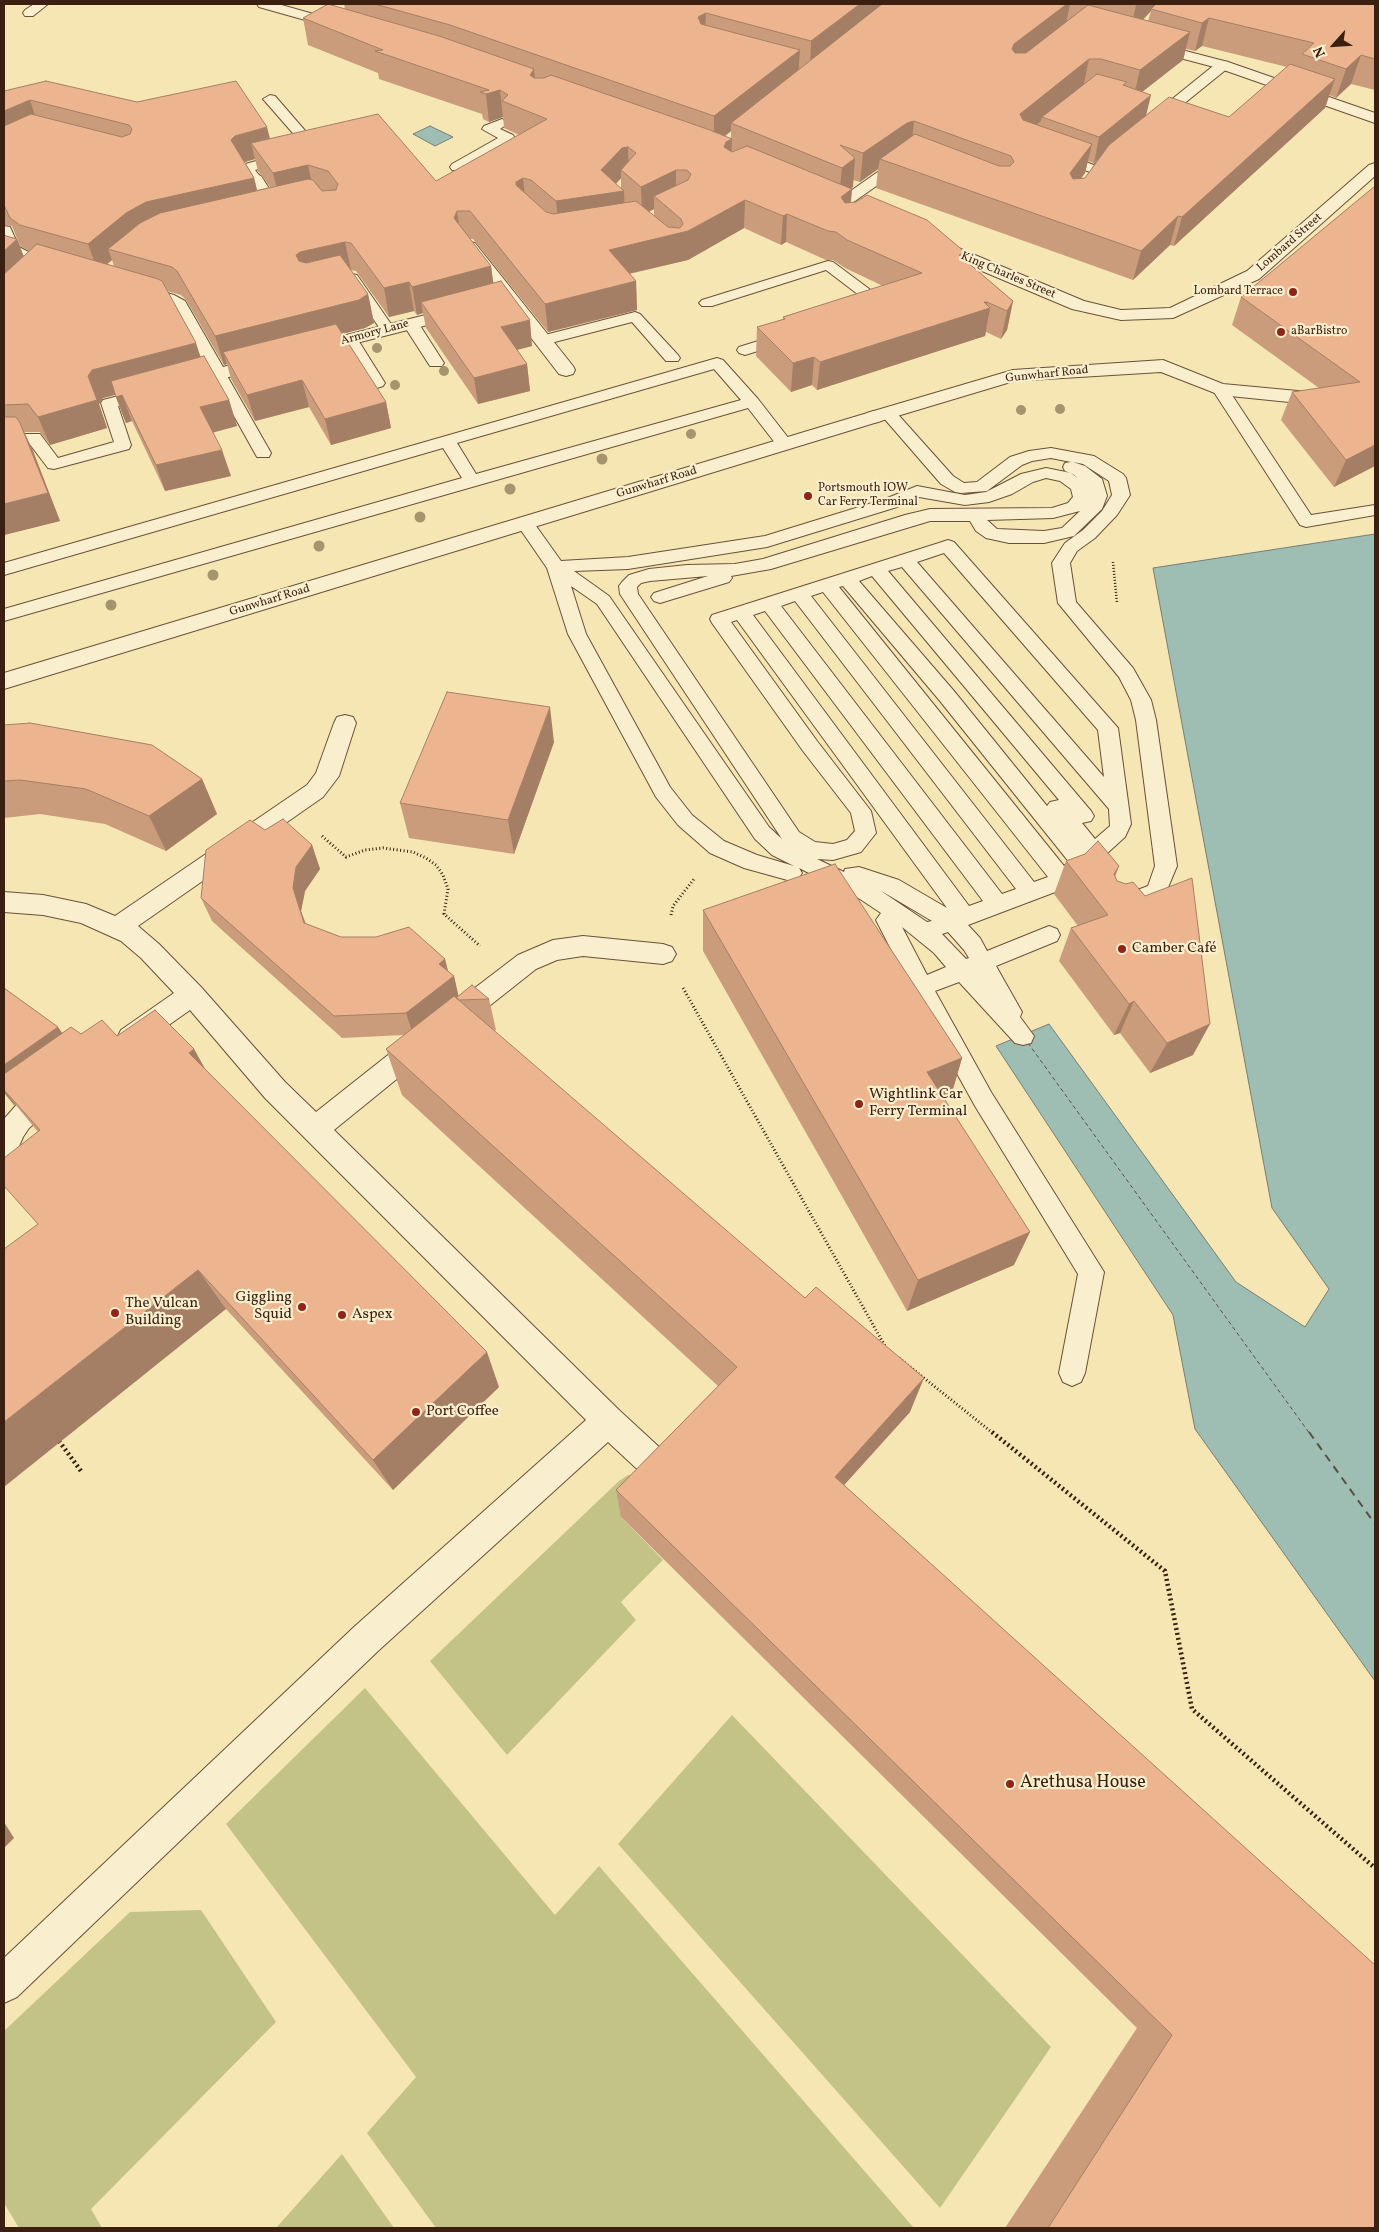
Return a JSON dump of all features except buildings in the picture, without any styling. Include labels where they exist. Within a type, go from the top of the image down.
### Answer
[{"type":"street","points":[[264,4],[285,6],[356,30]]},
{"type":"street","points":[[1132,41],[1223,65],[1317,100],[1375,118]]},
{"type":"street","name":"Lombard Street","points":[[1078,305],[1121,315],[1173,313],[1253,275],[1375,168]]},
{"type":"street","points":[[255,179],[274,209]]},
{"type":"street","points":[[823,198],[856,212]]},
{"type":"street","points":[[255,213],[291,205]]},
{"type":"street","points":[[4,231],[12,250],[17,254],[48,265],[30,276]]},
{"type":"street","name":"King Charles Street","points":[[917,238],[1078,305]]},
{"type":"street","points":[[467,245],[566,370]]},
{"type":"street","points":[[119,284],[161,296],[179,305],[218,374]]},
{"type":"street","points":[[492,303],[510,298]]},
{"type":"street","name":"Armory Lane","points":[[218,374],[474,308]]},
{"type":"street","name":"Gunwharf Road","points":[[4,681],[1013,376],[1162,366],[1220,389],[1319,399]]},
{"type":"street","points":[[118,927],[315,791],[324,780],[331,765],[345,724]]},
{"type":"street","points":[[4,902],[64,908],[86,914],[118,927],[130,934],[150,951],[192,994],[275,1090],[608,1421],[647,1457]]},
{"type":"street","points":[[315,1129],[511,973],[540,955],[568,947],[595,946],[663,954]]},
{"type":"street","points":[[110,1052],[192,994]]},
{"type":"street","points":[[4,1149],[11,1131],[29,1110],[69,1081]]},
{"type":"street","points":[[4,1984],[366,1639],[608,1421]]},
{"type":"lane","points":[[29,13],[42,4]]},
{"type":"lane","points":[[1148,126],[1223,65]]},
{"type":"lane","points":[[255,179],[247,168],[314,150],[270,99]]},
{"type":"lane","points":[[1144,108],[1163,114]]},
{"type":"lane","points":[[457,167],[508,138],[489,129],[502,123]]},
{"type":"lane","points":[[1087,183],[1096,170],[1126,145]]},
{"type":"lane","points":[[1042,150],[1096,170]]},
{"type":"lane","points":[[840,205],[910,156],[919,159]]},
{"type":"lane","points":[[707,303],[822,261],[883,306],[864,312]]},
{"type":"lane","points":[[341,278],[351,276],[388,330]]},
{"type":"lane","points":[[543,340],[635,317],[672,358]]},
{"type":"lane","points":[[411,324],[436,364]]},
{"type":"lane","points":[[745,350],[800,332]]},
{"type":"lane","points":[[350,340],[377,383]]},
{"type":"lane","points":[[4,569],[717,363],[786,444]]},
{"type":"lane","points":[[182,384],[218,374],[264,453]]},
{"type":"lane","points":[[4,439],[34,438],[54,464],[124,445],[109,403],[164,388]]},
{"type":"lane","points":[[1220,389],[1306,521],[1375,510]]},
{"type":"lane","points":[[4,615],[752,402]]},
{"type":"lane","points":[[660,598],[911,519],[930,515],[1053,512],[1074,507],[1082,498],[1079,486],[1065,477],[1046,473],[1027,478],[989,497],[965,500],[916,476],[881,415]]},
{"type":"lane","points":[[881,415],[947,480],[961,488],[981,487],[1016,461],[1029,456],[1051,453],[1088,460],[1117,478],[1121,495],[1108,515],[1089,534],[1070,547],[1061,563],[1067,603],[1126,673],[1141,700],[1164,837],[1166,866],[1156,891],[1113,908]]},
{"type":"lane","points":[[447,441],[472,481]]},
{"type":"lane","points":[[975,515],[982,527],[992,534],[1009,537],[1044,537],[1068,532],[1096,505],[1098,496],[1096,483],[1079,470],[1058,463],[1037,464],[1025,469],[1014,485]]},
{"type":"lane","points":[[911,519],[916,476]]},
{"type":"lane","points":[[556,567],[600,563],[628,564],[767,541],[891,503],[916,476]]},
{"type":"lane","points":[[525,523],[556,567],[577,634],[664,792],[685,820],[717,847],[751,862],[791,873]]},
{"type":"lane","points":[[765,565],[735,570],[687,571],[650,575],[635,580],[628,586],[629,594],[792,838],[811,850],[832,852],[854,846],[866,833],[861,811],[810,746],[719,619],[948,546],[1108,728],[1121,824],[1100,847],[1006,901],[925,932]]},
{"type":"lane","points":[[890,564],[1114,781]]},
{"type":"lane","points":[[890,564],[1119,807]]},
{"type":"lane","points":[[890,564],[947,696],[1100,847]]},
{"type":"lane","points":[[890,564],[1100,847]]},
{"type":"lane","points":[[556,567],[603,600],[762,833],[779,849],[868,893],[973,966]]},
{"type":"lane","points":[[784,598],[1006,901]]},
{"type":"lane","points":[[784,598],[1006,901]]},
{"type":"lane","points":[[784,598],[1006,901]]},
{"type":"lane","points":[[784,598],[1006,901]]},
{"type":"lane","points":[[831,875],[859,874],[890,886],[1006,901]]},
{"type":"lane","points":[[973,966],[972,944],[1006,901]]},
{"type":"lane","points":[[887,920],[983,1099],[1092,1272],[1072,1373]]},
{"type":"lane","points":[[922,987],[1049,935]]},
{"type":"path","points":[[291,809],[346,857],[365,850],[399,848],[413,852],[431,862],[443,875],[448,888],[444,914],[511,973]]},
{"type":"path","points":[[717,847],[673,906],[663,954],[693,1004],[883,1344],[890,1350]]},
{"type":"path","points":[[898,1356],[1165,1571],[1192,1709],[1375,1868]]},
{"type":"path","points":[[59,1442],[81,1471]]},
{"type":"green space","points":[[635,1474],[621,1517],[663,1560],[621,1602],[636,1620],[507,1755],[430,1661],[619,1481],[628,1475]]},
{"type":"green space","points":[[365,1688],[555,1915],[599,1866],[914,2228],[436,2228],[367,2133],[416,2077],[226,1824]]},
{"type":"green space","points":[[732,1715],[1051,2047],[940,2208],[618,1844]]},
{"type":"green space","points":[[201,1910],[276,2022],[91,2209],[102,2228],[19,2228],[4,2203],[4,2031],[130,1912]]},
{"type":"green space","points":[[342,2154],[394,2228],[276,2228]]},
{"type":"water","points":[[430,126],[453,137],[435,146],[413,134]]},
{"type":"water","points":[[1375,534],[1375,1681],[1195,1429],[1173,1315],[996,1046],[1049,1024],[1236,1282],[1305,1327],[1329,1289],[1272,1208],[1153,568]]},
{"type":"ferry route","points":[[1028,1043],[1310,1434]]},
{"type":"ferry route","points":[[1309,1432],[1375,1524]]},
{"type":"place","name":"Lombard Terrace","points":[[1293,292]]},
{"type":"place","name":"aBarBistro","points":[[1281,332]]},
{"type":"place","name":"Portsmouth IOW Car Ferry Terminal","points":[[808,496]]},
{"type":"place","name":"Camber Café","points":[[1122,949]]},
{"type":"place","name":"Wightlink Car Ferry Terminal","points":[[859,1104]]},
{"type":"place","name":"Giggling Squid","points":[[302,1307]]},
{"type":"place","name":"The Vulcan Building","points":[[115,1313]]},
{"type":"place","name":"Aspex","points":[[342,1315]]},
{"type":"place","name":"Port Coffee","points":[[416,1412]]},
{"type":"place","name":"Arethusa House","points":[[1010,1784]]}]
